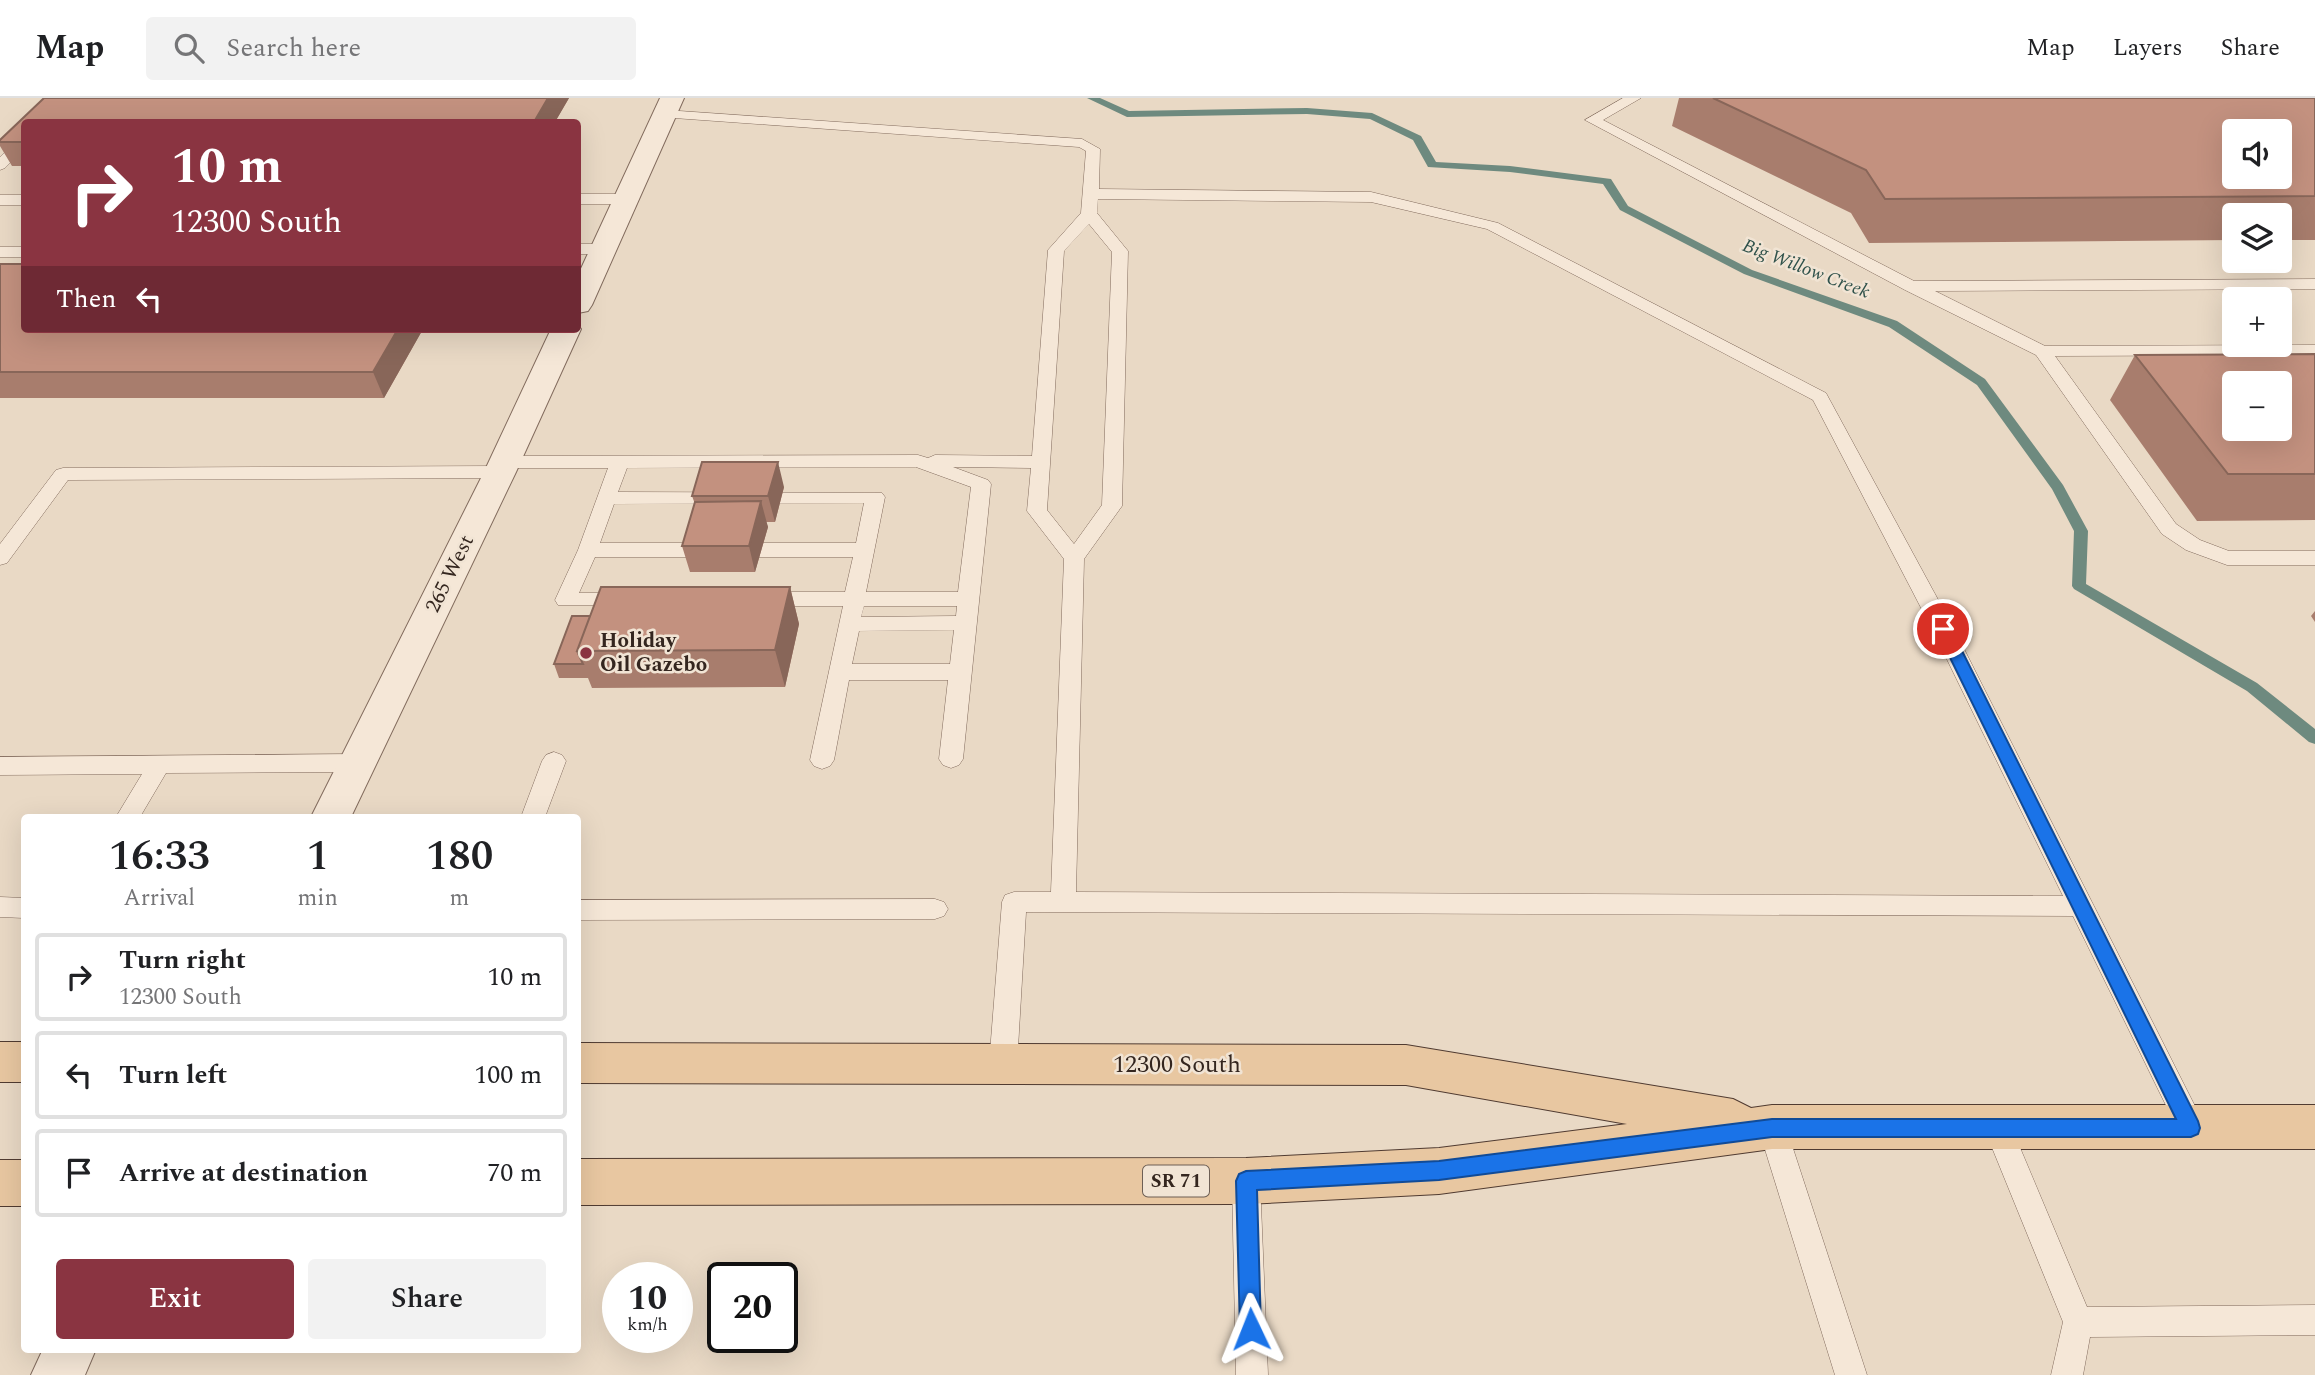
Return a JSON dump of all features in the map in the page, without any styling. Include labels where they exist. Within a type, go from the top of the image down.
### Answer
[{"type":"main road","points":[[0,1062],[21,1062]]},
{"type":"main road","name":"12300 South","points":[[581,1063],[1406,1065],[1772,1128]]},
{"type":"main road","name":"12300 South","points":[[581,1182],[1246,1181],[1439,1171],[1772,1128],[2315,1127]]},
{"type":"main road","points":[[0,1183],[21,1183]]},
{"type":"street","points":[[581,292],[591,249],[625,199],[668,106]]},
{"type":"street","name":"265 West","points":[[333,814],[502,467],[564,333]]},
{"type":"street","points":[[58,1375],[68,1353]]},
{"type":"lane","points":[[1634,98],[1592,120],[2042,351],[2315,350]]},
{"type":"lane","points":[[668,106],[1082,143],[1093,149],[1090,204],[1056,250],[1037,511],[1074,558]]},
{"type":"lane","points":[[0,165],[21,144]]},
{"type":"lane","points":[[1090,204],[1371,197],[1492,226],[1819,397],[1943,629],[2191,1128]]},
{"type":"lane","points":[[581,199],[625,199]]},
{"type":"lane","points":[[0,200],[21,200]]},
{"type":"lane","points":[[1063,902],[1074,558],[1112,506],[1120,251],[1090,204]]},
{"type":"lane","points":[[0,252],[21,252]]},
{"type":"lane","points":[[1911,286],[2315,284]]},
{"type":"lane","points":[[2042,351],[2169,529],[2193,545],[2227,558],[2315,558]]},
{"type":"lane","points":[[0,558],[63,474],[502,467],[620,460],[1041,462]]},
{"type":"lane","points":[[620,460],[588,550],[565,600],[640,600]]},
{"type":"lane","points":[[918,461],[981,484],[951,758]]},
{"type":"lane","points":[[607,498],[875,497],[822,760]]},
{"type":"lane","points":[[588,550],[864,550]]},
{"type":"lane","points":[[746,599],[968,599]]},
{"type":"lane","points":[[849,624],[965,623]]},
{"type":"lane","points":[[839,672],[960,672]]},
{"type":"lane","points":[[534,814],[554,761]]},
{"type":"lane","points":[[0,766],[359,762]]},
{"type":"lane","points":[[130,814],[159,765]]},
{"type":"lane","points":[[1003,1065],[1014,902],[2081,906]]},
{"type":"lane","points":[[0,907],[21,908]]},
{"type":"lane","points":[[581,910],[935,909]]},
{"type":"lane","points":[[1772,1128],[1851,1375]]},
{"type":"lane","points":[[1998,1128],[2078,1322],[2067,1375]]},
{"type":"lane","points":[[1246,1181],[1252,1375]]},
{"type":"lane","points":[[2078,1322],[2315,1320]]},
{"type":"building","points":[[44,98],[548,98],[536,119],[22,119]]},
{"type":"building","points":[[1713,98],[2315,98],[2315,196],[1885,199],[1866,170]]},
{"type":"building","points":[[21,120],[21,142],[0,140]]},
{"type":"building","points":[[0,264],[21,264],[21,333],[396,333],[373,372],[0,372]]},
{"type":"building","points":[[2292,354],[2315,354],[2315,474],[2228,474],[2135,355],[2292,357]]},
{"type":"building","points":[[702,462],[778,462],[768,496],[692,496]]},
{"type":"building","points":[[761,501],[749,546],[682,546],[695,502]]},
{"type":"building","points":[[601,587],[790,587],[775,650],[577,651]]},
{"type":"building","points":[[572,616],[590,616],[577,651],[583,664],[554,664]]},
{"type":"waterway","name":"Big Willow Creek","points":[[1092,98],[1127,114],[1307,111],[1372,116],[1417,138],[1432,165],[1510,169],[1607,181],[1624,208],[1748,272],[1893,324],[1981,382],[2058,488],[2081,531],[2079,586],[2252,687],[2315,738]]},
{"type":"place","name":"Holiday Oil Gazebo","points":[[586,653]]},
{"type":"route","points":[[1251,1329],[1246,1181],[1439,1171],[1772,1128],[2191,1128],[1943,629]]}]
